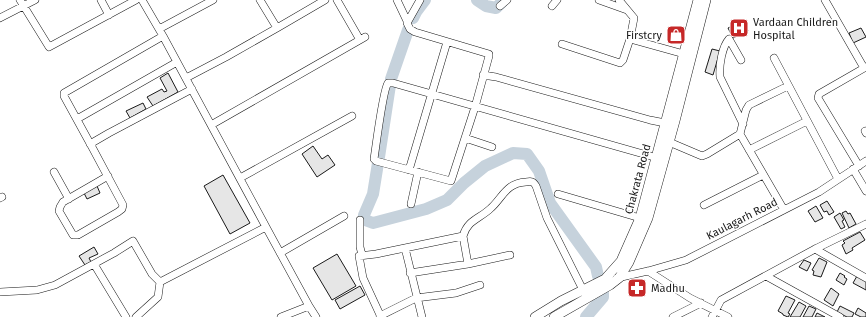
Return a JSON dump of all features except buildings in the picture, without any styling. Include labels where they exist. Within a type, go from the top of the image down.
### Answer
[{"type":"main road","name":"Chakrata Road","points":[[535,317],[561,301],[610,285],[619,278],[629,262],[648,218],[660,159],[665,123],[698,0]]},
{"type":"main road","name":"Chakrata Road","points":[[554,317],[604,279],[621,261],[640,218],[660,159],[669,142],[706,0]]},
{"type":"street","points":[[0,18],[22,3],[35,0]]},
{"type":"street","points":[[101,0],[109,15]]},
{"type":"street","points":[[22,3],[48,47],[136,0]]},
{"type":"street","points":[[142,0],[316,317]]},
{"type":"street","points":[[159,29],[213,0]]},
{"type":"street","points":[[260,0],[277,28]]},
{"type":"street","points":[[186,78],[226,57],[325,0]]},
{"type":"street","points":[[211,125],[363,39],[337,0]]},
{"type":"street","points":[[397,0],[407,21],[407,25],[413,31],[489,54],[475,107],[451,181],[375,160],[386,85],[388,83],[393,83],[475,107],[660,159]]},
{"type":"street","points":[[407,21],[420,0]]},
{"type":"street","points":[[500,6],[507,0]]},
{"type":"street","points":[[599,0],[629,11]]},
{"type":"street","points":[[562,44],[620,63],[623,60],[630,39],[634,18],[619,0]]},
{"type":"street","points":[[825,0],[865,67],[819,94],[818,98],[856,167],[866,191]]},
{"type":"street","points":[[108,176],[69,199],[60,207],[59,211],[73,235],[78,235],[118,212],[123,205],[108,176],[64,96],[65,91],[163,36]]},
{"type":"street","points":[[630,39],[684,54]]},
{"type":"street","points":[[741,60],[729,39],[725,44],[719,69],[720,77],[743,124]]},
{"type":"street","points":[[409,170],[447,42]]},
{"type":"street","points":[[774,58],[838,179]]},
{"type":"street","points":[[77,119],[177,62]]},
{"type":"street","points":[[483,75],[496,77],[665,123]]},
{"type":"street","points":[[669,142],[702,156],[707,154],[740,134],[746,110],[749,105],[788,86]]},
{"type":"street","points":[[90,144],[192,89]]},
{"type":"street","points":[[240,178],[352,116]]},
{"type":"street","points":[[749,150],[807,120]]},
{"type":"street","points":[[740,134],[784,210]]},
{"type":"street","points":[[465,138],[492,147]]},
{"type":"street","name":"Kaulagarh Road","points":[[604,279],[619,278],[686,260],[819,192],[866,161]]},
{"type":"street","points":[[54,172],[69,199]]},
{"type":"street","points":[[411,204],[418,172]]},
{"type":"street","points":[[704,205],[763,175]]},
{"type":"street","points":[[468,264],[463,236],[466,227],[492,207],[506,190],[521,182],[532,181],[536,186],[547,218],[585,294]]},
{"type":"street","points":[[558,194],[640,218]]},
{"type":"street","points":[[280,253],[344,216]]},
{"type":"street","points":[[360,220],[360,247],[362,255]]},
{"type":"street","points":[[714,314],[721,300],[815,249],[866,224]]},
{"type":"street","points":[[160,282],[266,227]]},
{"type":"street","points":[[463,236],[359,256],[362,275],[380,317],[416,298],[456,293],[480,285]]},
{"type":"street","points":[[0,292],[37,290],[55,285],[114,253],[132,241],[152,274],[160,282]]},
{"type":"street","points":[[405,248],[416,298],[422,317]]},
{"type":"street","points":[[815,249],[866,278]]},
{"type":"street","points":[[410,273],[468,264],[510,255]]},
{"type":"street","points":[[94,264],[126,317]]},
{"type":"street","points":[[648,271],[701,303],[714,314],[728,317]]},
{"type":"street","points":[[766,276],[840,317]]},
{"type":"street","points":[[136,317],[158,297],[160,282]]},
{"type":"street","points":[[674,317],[701,303]]},
{"type":"street","points":[[281,317],[309,306]]},
{"type":"waterway","points":[[413,18],[425,0]]},
{"type":"waterway","points":[[477,0],[486,6],[496,8],[503,0]]},
{"type":"waterway","points":[[391,79],[408,30]]},
{"type":"waterway","points":[[379,157],[390,85]]},
{"type":"waterway","points":[[378,163],[373,194],[364,215],[365,220],[373,223],[426,209],[447,200],[464,183],[485,166],[513,153],[527,154],[539,171],[550,203],[596,267],[598,276]]},
{"type":"waterway","points":[[586,317],[603,297],[603,293]]},
{"type":"place","name":"Vardaan Children Hospital","points":[[739,28]]},
{"type":"place","name":"Firstcry","points":[[676,35]]},
{"type":"place","name":"Madhu","points":[[637,288]]}]
